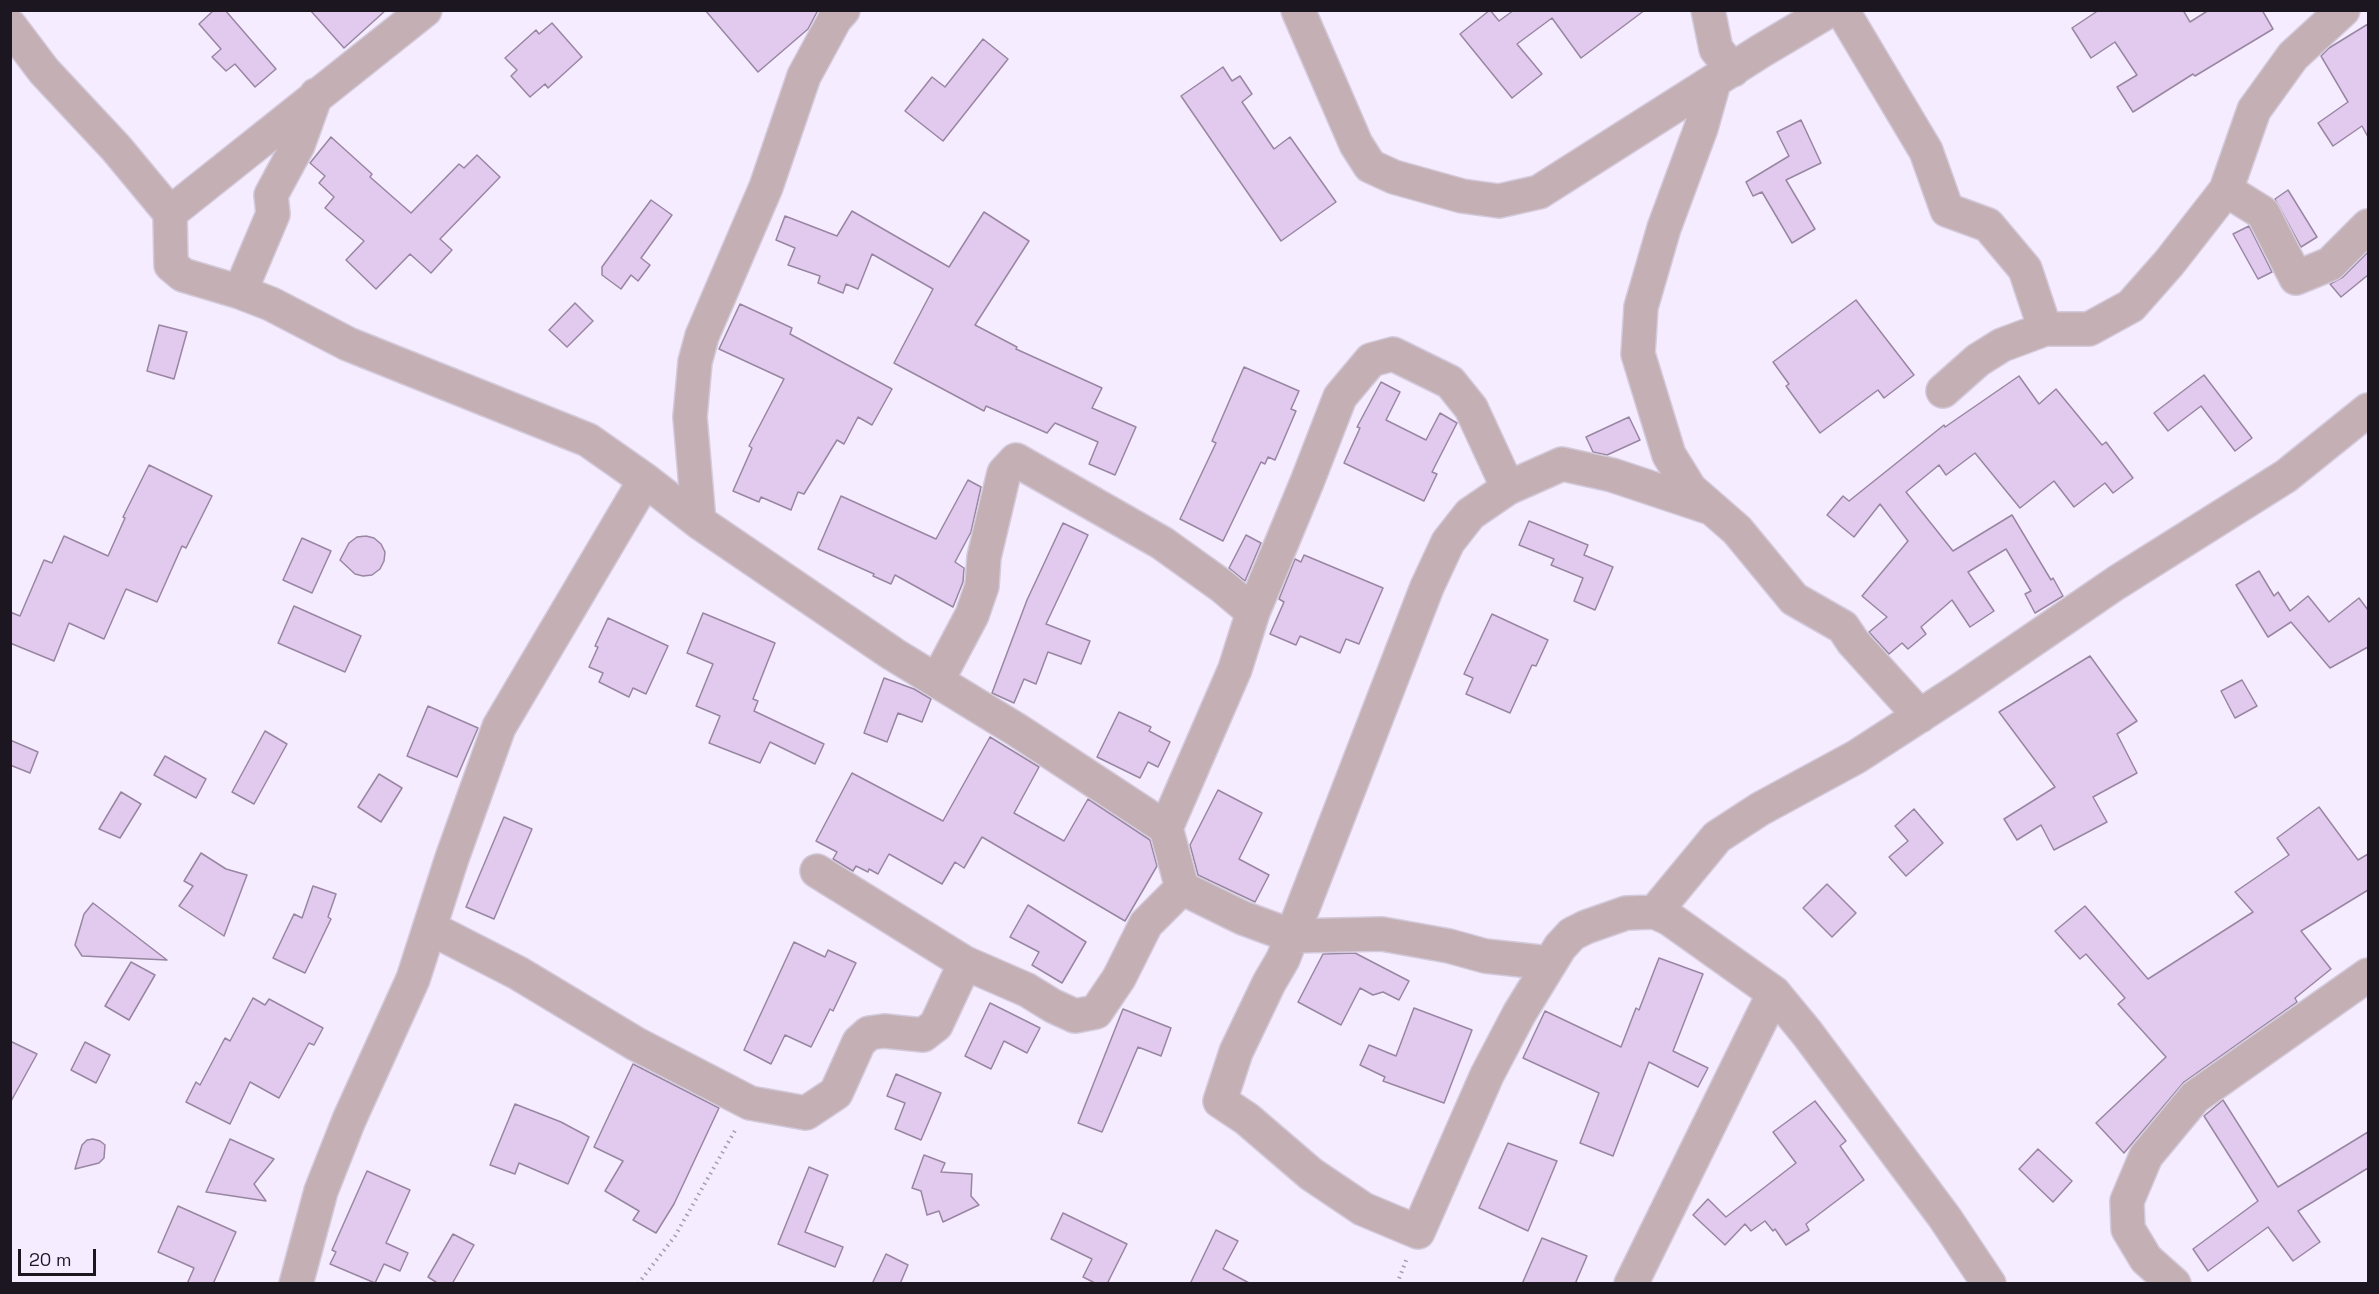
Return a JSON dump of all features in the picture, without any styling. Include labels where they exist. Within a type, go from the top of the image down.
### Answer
[{"type":"street","points":[[16,10],[11,26],[44,71],[116,147],[170,213],[171,265],[183,275],[271,304],[348,344],[588,440],[699,522],[938,681],[1166,828]]},
{"type":"street","points":[[170,213],[425,10]]},
{"type":"street","points":[[699,522],[690,417],[695,362],[702,336],[766,187],[804,76],[843,10]]},
{"type":"street","points":[[1298,10],[1356,144],[1370,166],[1394,177],[1462,196],[1499,201],[1539,192],[1830,10]]},
{"type":"street","points":[[1708,10],[1723,76],[1664,228],[1641,307],[1638,354],[1669,455],[1690,489],[1737,530],[1794,598],[1843,627],[1853,642],[1920,716]]},
{"type":"street","points":[[1842,10],[1926,151],[1947,210],[1988,225],[2025,269],[2045,329]]},
{"type":"street","points":[[1943,391],[1978,360],[1994,350],[2045,329],[2089,329],[2131,306],[2169,263],[2226,190],[2254,110],[2293,56],[2343,10]]},
{"type":"street","points":[[240,292],[273,214],[271,195],[298,145],[316,95]]},
{"type":"street","points":[[2226,190],[2263,213],[2296,278],[2330,264],[2368,226]]},
{"type":"street","points":[[1508,488],[1471,408],[1450,382],[1393,354],[1371,360],[1340,397],[1253,612],[1235,669],[1166,828],[1182,888],[1243,918],[1292,936],[1382,934],[1449,946],[1485,956],[1549,963]]},
{"type":"street","points":[[1655,912],[1717,837],[1760,809],[1856,757],[1920,716],[2116,583],[2286,476],[2368,411]]},
{"type":"street","points":[[938,681],[972,615],[982,586],[984,557],[1004,473],[1017,460],[1162,543],[1222,586],[1253,612]]},
{"type":"street","points":[[1711,508],[1612,474],[1562,464],[1508,488],[1470,514],[1448,542],[1423,598],[1283,959],[1236,1052],[1220,1101],[1247,1119],[1311,1174],[1363,1209],[1418,1232],[1488,1076],[1519,1014],[1549,963],[1572,934],[1586,927],[1626,914],[1655,912],[1670,919],[1774,993],[1924,1189],[1989,1284]]},
{"type":"street","points":[[296,1284],[321,1191],[413,979],[452,858],[499,727],[645,480]]},
{"type":"street","points":[[817,871],[965,963],[1027,990],[1075,1016],[1096,1012],[1119,978],[1146,924],[1182,888]]},
{"type":"street","points":[[430,927],[518,973],[636,1044],[750,1104],[806,1113],[836,1093],[859,1042],[869,1033],[923,1035],[936,1025],[965,963]]},
{"type":"street","points":[[2174,1284],[2146,1259],[2128,1229],[2127,1201],[2146,1156],[2195,1096],[2368,975]]},
{"type":"street","points":[[1631,1284],[1774,993]]},
{"type":"path","points":[[638,1284],[675,1236],[750,1104]]},
{"type":"building","points":[[214,10],[225,10],[276,69],[255,87],[235,64],[226,71],[212,57],[221,49],[199,24]]},
{"type":"building","points":[[310,10],[386,10],[344,48]]},
{"type":"building","points":[[705,10],[818,10],[808,29],[758,72]]},
{"type":"building","points":[[1490,10],[1499,21],[1514,10],[1645,10],[1581,58],[1552,18],[1517,44],[1542,74],[1512,98],[1460,34]]},
{"type":"building","points":[[2099,10],[2183,10],[2190,22],[2209,10],[2262,10],[2273,29],[2195,76],[2193,74],[2133,112],[2117,87],[2137,75],[2115,42],[2091,58],[2072,28]]},
{"type":"building","points":[[552,23],[582,57],[548,88],[545,84],[530,97],[511,76],[517,70],[505,58],[536,30],[539,34]]},
{"type":"building","points":[[2368,24],[2368,137],[2362,126],[2333,146],[2318,123],[2348,102],[2321,56],[2329,48]]},
{"type":"building","points":[[983,39],[1008,59],[943,141],[905,111],[932,77],[945,87]]},
{"type":"building","points":[[1223,67],[1232,81],[1240,76],[1252,94],[1242,102],[1274,149],[1290,137],[1336,202],[1281,241],[1181,96]]},
{"type":"building","points":[[1801,120],[1821,163],[1786,180],[1815,229],[1792,243],[1762,192],[1753,196],[1746,182],[1789,156],[1777,132]]},
{"type":"building","points":[[331,137],[372,174],[370,177],[411,213],[459,164],[464,168],[477,155],[500,177],[440,239],[452,250],[431,273],[410,254],[376,289],[346,260],[364,241],[325,208],[334,197],[319,183],[325,176],[310,163]]},
{"type":"building","points":[[2288,190],[2317,237],[2301,247],[2275,199]]},
{"type":"building","points":[[651,200],[672,215],[641,258],[650,265],[638,281],[631,275],[621,289],[602,275],[602,267]]},
{"type":"building","points":[[852,211],[949,267],[984,212],[1029,241],[975,325],[1017,347],[1016,349],[1102,388],[1092,408],[1136,427],[1115,475],[1089,464],[1098,442],[1055,423],[1047,433],[986,406],[984,411],[894,363],[933,289],[872,254],[858,289],[846,284],[843,293],[818,283],[820,276],[788,265],[795,248],[776,240],[785,216],[837,236]]},
{"type":"building","points":[[2249,226],[2272,272],[2258,279],[2233,234]]},
{"type":"building","points":[[2368,252],[2368,275],[2341,297],[2330,284],[2343,277]]},
{"type":"building","points":[[1856,300],[1914,375],[1884,398],[1878,390],[1820,433],[1786,386],[1789,384],[1773,362]]},
{"type":"building","points":[[575,303],[593,321],[567,347],[549,330]]},
{"type":"building","points":[[740,304],[792,328],[790,334],[892,389],[872,425],[858,417],[844,444],[837,440],[804,494],[798,492],[791,510],[761,497],[759,502],[733,491],[752,448],[749,446],[784,379],[719,349]]},
{"type":"building","points":[[159,325],[187,332],[174,379],[147,371]]},
{"type":"building","points":[[1244,367],[1299,391],[1291,409],[1296,411],[1275,460],[1268,457],[1265,464],[1261,462],[1223,541],[1180,519],[1216,443],[1212,441]]},
{"type":"building","points":[[2204,375],[2252,438],[2235,451],[2201,406],[2168,431],[2154,413]]},
{"type":"building","points":[[2019,376],[2039,404],[2056,389],[2102,445],[2106,442],[2133,478],[2113,493],[2105,483],[2074,507],[2054,481],[2020,508],[1975,453],[1946,475],[1939,465],[1906,492],[1953,551],[2012,515],[2063,596],[2035,613],[2025,594],[2031,591],[2006,549],[1968,572],[1994,611],[1970,627],[1952,600],[1921,627],[1926,634],[1908,649],[1902,643],[1889,654],[1869,632],[1887,617],[1862,596],[1908,541],[1880,504],[1854,537],[1827,515],[1843,496],[1849,501],[1944,425],[1945,427]]},
{"type":"building","points":[[1381,382],[1400,392],[1386,420],[1426,440],[1440,413],[1457,423],[1432,472],[1437,474],[1424,501],[1344,463],[1360,428],[1357,427]]},
{"type":"building","points":[[1629,417],[1640,440],[1607,455],[1593,452],[1586,437]]},
{"type":"building","points":[[149,465],[212,496],[186,548],[182,546],[157,602],[126,589],[104,639],[69,623],[54,661],[10,643],[10,612],[20,616],[44,560],[52,563],[64,536],[108,556],[125,518],[123,517]]},
{"type":"building","points":[[968,480],[981,487],[971,532],[955,562],[964,568],[963,582],[953,607],[895,575],[891,584],[818,549],[841,496],[936,539]]},
{"type":"building","points":[[1529,521],[1588,545],[1584,555],[1613,567],[1595,610],[1574,601],[1583,578],[1551,565],[1554,559],[1519,545]]},
{"type":"building","points":[[1063,523],[1088,535],[1046,624],[1090,641],[1081,664],[1048,652],[1036,684],[1024,679],[1014,703],[992,693],[1027,600]]},
{"type":"building","points":[[1246,535],[1261,543],[1245,581],[1229,568]]},
{"type":"building","points":[[357,537],[374,538],[385,552],[380,569],[372,575],[363,576],[355,574],[340,560],[349,543]]},
{"type":"building","points":[[302,538],[331,551],[312,593],[283,580]]},
{"type":"building","points":[[1304,555],[1383,588],[1359,644],[1346,639],[1340,653],[1300,636],[1296,645],[1270,634],[1284,602],[1279,599],[1295,559],[1301,562]]},
{"type":"building","points":[[2259,571],[2274,596],[2278,592],[2290,611],[2308,596],[2329,622],[2359,598],[2368,610],[2368,647],[2330,668],[2291,622],[2268,637],[2236,585]]},
{"type":"building","points":[[294,606],[361,636],[345,672],[278,643]]},
{"type":"building","points":[[703,613],[775,643],[753,699],[758,701],[754,711],[824,744],[815,764],[770,742],[760,763],[709,743],[720,716],[696,706],[713,664],[687,653]]},
{"type":"building","points":[[1492,614],[1548,640],[1536,666],[1532,665],[1510,713],[1466,694],[1473,678],[1464,674]]},
{"type":"building","points":[[608,618],[668,646],[646,694],[633,688],[629,697],[599,682],[603,673],[589,667],[598,647],[595,646]]},
{"type":"building","points":[[2090,656],[2137,721],[2117,734],[2137,773],[2093,797],[2107,822],[2054,850],[2041,825],[2017,840],[2004,819],[2055,787],[1999,712]]},
{"type":"building","points":[[884,678],[914,689],[931,699],[922,722],[898,713],[887,742],[864,733]]},
{"type":"building","points":[[2242,680],[2257,706],[2235,718],[2221,691]]},
{"type":"building","points":[[428,706],[478,728],[457,777],[407,756]]},
{"type":"building","points":[[1119,712],[1151,727],[1149,731],[1170,742],[1158,767],[1148,762],[1140,778],[1097,757]]},
{"type":"building","points":[[265,731],[287,744],[254,804],[232,792]]},
{"type":"building","points":[[990,737],[1039,767],[1014,813],[1064,841],[1088,799],[1150,840],[1157,866],[1125,921],[982,837],[964,868],[955,862],[942,884],[889,854],[878,874],[856,866],[853,871],[833,859],[837,852],[816,841],[852,773],[943,821]]},
{"type":"building","points":[[10,740],[38,752],[30,773],[10,765]]},
{"type":"building","points":[[165,756],[206,779],[196,798],[154,775]]},
{"type":"building","points":[[379,774],[402,788],[381,822],[358,807]]},
{"type":"building","points":[[1218,790],[1262,813],[1239,859],[1269,875],[1255,902],[1198,875],[1190,845]]},
{"type":"building","points":[[121,792],[141,804],[120,838],[99,829]]},
{"type":"building","points":[[2319,807],[2358,860],[2368,854],[2368,890],[2301,931],[2331,969],[2295,998],[2297,1002],[2184,1082],[2124,1153],[2096,1123],[2166,1057],[2118,1004],[2125,998],[2086,954],[2080,959],[2055,931],[2085,906],[2148,979],[2253,912],[2235,892],[2289,855],[2277,838]]},
{"type":"building","points":[[1914,809],[1943,843],[1906,876],[1889,857],[1908,841],[1895,826]]},
{"type":"building","points":[[504,817],[532,829],[494,919],[466,907]]},
{"type":"building","points":[[201,853],[226,869],[247,875],[224,936],[179,906],[193,886],[184,881]]},
{"type":"building","points":[[1827,884],[1856,913],[1832,937],[1803,908]]},
{"type":"building","points":[[313,886],[336,894],[328,917],[331,919],[305,973],[273,958],[294,914],[302,918]]},
{"type":"building","points":[[93,903],[167,960],[82,956],[75,945],[84,914]]},
{"type":"building","points":[[1028,905],[1086,942],[1062,983],[1032,965],[1039,952],[1010,937]]},
{"type":"building","points":[[794,942],[825,957],[828,950],[856,963],[833,1011],[830,1009],[811,1047],[785,1035],[771,1064],[744,1050]]},
{"type":"building","points":[[1355,953],[1409,981],[1399,1000],[1383,992],[1373,995],[1360,988],[1341,1025],[1298,1002],[1323,954]]},
{"type":"building","points":[[1659,958],[1703,974],[1673,1051],[1708,1068],[1698,1087],[1649,1062],[1613,1156],[1580,1143],[1599,1093],[1523,1058],[1545,1011],[1621,1047],[1636,1008],[1639,1010]]},
{"type":"building","points":[[131,962],[155,975],[129,1020],[105,1006]]},
{"type":"building","points":[[253,998],[265,1005],[269,999],[323,1028],[314,1045],[309,1043],[279,1098],[250,1082],[230,1124],[186,1102],[196,1082],[200,1085],[225,1038],[230,1041]]},
{"type":"building","points":[[990,1003],[1040,1028],[1027,1053],[1004,1041],[991,1069],[965,1056]]},
{"type":"building","points":[[1414,1008],[1472,1030],[1444,1103],[1383,1081],[1385,1077],[1360,1065],[1369,1045],[1396,1056]]},
{"type":"building","points":[[1123,1009],[1171,1028],[1161,1056],[1138,1047],[1102,1132],[1078,1123]]},
{"type":"building","points":[[10,1041],[37,1054],[10,1103]]},
{"type":"building","points":[[85,1042],[110,1055],[96,1083],[71,1070]]},
{"type":"building","points":[[633,1064],[719,1108],[674,1204],[656,1233],[633,1220],[639,1211],[605,1191],[623,1161],[594,1147]]},
{"type":"building","points":[[896,1074],[941,1093],[921,1140],[895,1129],[905,1103],[887,1096]]},
{"type":"building","points":[[2223,1100],[2278,1187],[2368,1132],[2368,1168],[2298,1211],[2320,1242],[2293,1261],[2268,1227],[2208,1271],[2193,1249],[2258,1201],[2204,1116]]},
{"type":"building","points":[[1815,1101],[1846,1141],[1840,1146],[1864,1180],[1806,1224],[1809,1230],[1786,1245],[1775,1229],[1773,1231],[1765,1221],[1751,1231],[1745,1224],[1725,1245],[1693,1215],[1708,1199],[1726,1217],[1796,1163],[1773,1132]]},
{"type":"building","points":[[515,1104],[561,1122],[589,1137],[568,1184],[519,1163],[515,1174],[490,1165]]},
{"type":"building","points":[[93,1139],[105,1145],[104,1158],[99,1163],[75,1169],[82,1145],[87,1140]]},
{"type":"building","points":[[230,1139],[274,1159],[254,1184],[266,1201],[206,1192]]},
{"type":"building","points":[[1508,1143],[1557,1161],[1528,1231],[1479,1208]]},
{"type":"building","points":[[2038,1149],[2072,1181],[2053,1202],[2019,1169]]},
{"type":"building","points":[[924,1155],[945,1163],[941,1172],[972,1174],[971,1196],[979,1205],[943,1222],[939,1211],[927,1215],[921,1191],[912,1188]]},
{"type":"building","points":[[809,1167],[828,1175],[805,1232],[843,1247],[835,1267],[778,1244]]},
{"type":"building","points":[[367,1171],[410,1190],[386,1243],[408,1253],[400,1271],[384,1264],[375,1283],[330,1264],[336,1252],[332,1250]]},
{"type":"building","points":[[178,1206],[236,1232],[213,1284],[187,1284],[194,1268],[158,1252]]},
{"type":"building","points":[[1063,1213],[1127,1244],[1107,1284],[1097,1284],[1083,1277],[1092,1259],[1051,1239]]},
{"type":"building","points":[[1216,1230],[1238,1241],[1223,1269],[1251,1284],[1190,1284]]},
{"type":"building","points":[[453,1234],[474,1245],[452,1284],[439,1284],[428,1277]]},
{"type":"building","points":[[1542,1238],[1587,1256],[1575,1284],[1522,1284]]},
{"type":"building","points":[[886,1254],[908,1265],[900,1284],[872,1284]]}]
